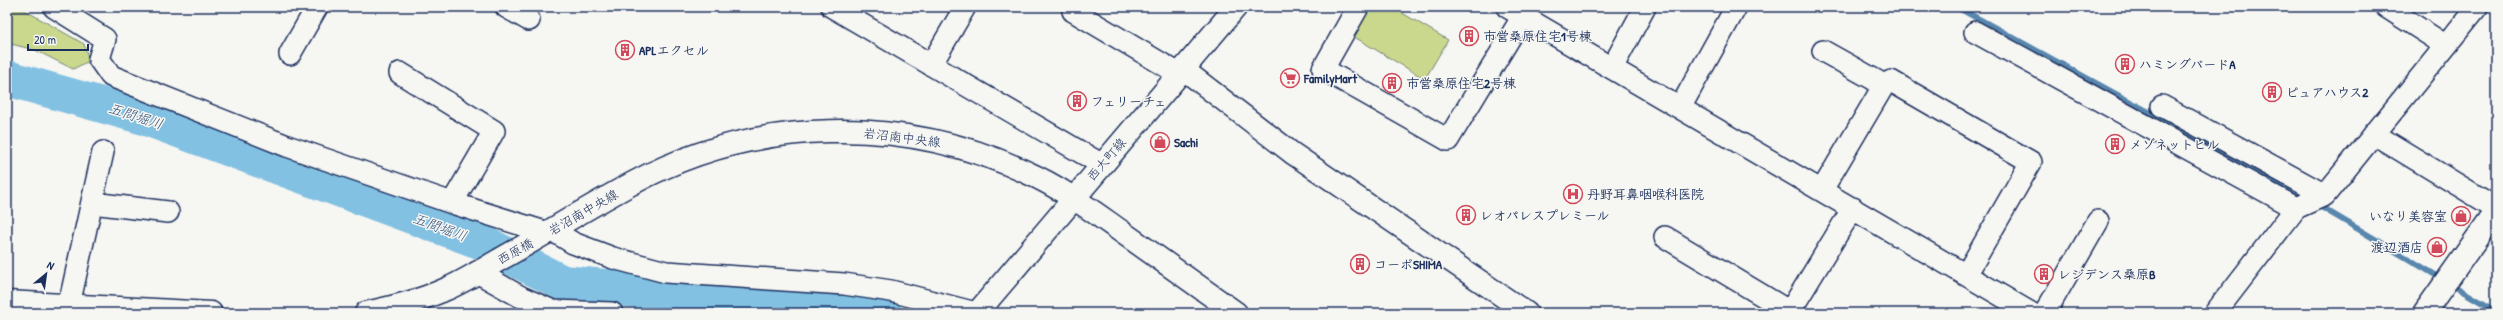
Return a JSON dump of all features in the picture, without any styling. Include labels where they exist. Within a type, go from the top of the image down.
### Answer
[{"type":"street","points":[[54,7],[105,39],[99,59],[111,76],[287,146],[452,203],[548,233],[613,258],[666,272],[844,284],[891,291],[976,313]]},
{"type":"street","points":[[290,54],[317,7]]},
{"type":"street","points":[[506,7],[529,20]]},
{"type":"street","points":[[832,7],[1101,164]]},
{"type":"street","points":[[931,65],[965,7]]},
{"type":"street","name":"西大町線","points":[[976,313],[1101,164],[1236,7]]},
{"type":"street","points":[[1358,7],[1323,69],[1448,140],[1515,12],[2031,313]]},
{"type":"street","points":[[1612,68],[1646,7]]},
{"type":"street","points":[[1680,108],[1736,7]]},
{"type":"street","points":[[2386,7],[2445,45]]},
{"type":"street","points":[[2215,313],[2311,201],[2374,134],[2477,7]]},
{"type":"street","points":[[1073,11],[1181,71],[1292,153],[1528,313]]},
{"type":"street","points":[[1975,32],[2311,201]]},
{"type":"street","points":[[1823,51],[1884,85]]},
{"type":"street","points":[[400,73],[494,131],[452,203]]},
{"type":"street","points":[[1822,190],[1884,85],[1891,81],[2031,162],[1966,275]]},
{"type":"street","points":[[2162,106],[2311,201]]},
{"type":"street","name":"岩沼南中央線","points":[[548,233],[635,182],[683,160],[774,135],[832,131],[883,133],[932,140],[977,151],[1030,173],[1073,198],[1236,313]]},
{"type":"street","points":[[2374,134],[2496,208]]},
{"type":"street","points":[[77,308],[92,203],[103,152]]},
{"type":"street","points":[[92,203],[168,212]]},
{"type":"street","points":[[1665,237],[1790,312],[1853,208]]},
{"type":"street","points":[[2424,313],[2496,212]]},
{"type":"street","points":[[2045,313],[2098,222]]},
{"type":"street","name":"西原橋","points":[[482,269],[548,233]]},
{"type":"street","points":[[366,313],[411,303],[447,289],[482,269],[521,297],[553,311],[612,313]]},
{"type":"street","points":[[7,302],[126,311],[200,313]]},
{"type":"green space","points":[[7,7],[19,7],[84,44],[89,61],[73,69],[35,50],[7,43]]},
{"type":"green space","points":[[1368,7],[1392,7],[1448,40],[1425,79],[1351,35]]},
{"type":"waterway","points":[[1957,7],[2306,198]]},
{"type":"waterway","name":"五間堀川","points":[[7,78],[144,117],[477,240],[563,283],[884,313]]},
{"type":"waterway","points":[[2316,204],[2496,311]]},
{"type":"place","name":"市営桑原住宅1号棟","points":[[1469,36]]},
{"type":"place","name":"APLエクセル","points":[[625,50]]},
{"type":"place","name":"ハミングバードA","points":[[2125,64]]},
{"type":"place","name":"FamilyMart","points":[[1290,78]]},
{"type":"place","name":"市営桑原住宅2号棟","points":[[1392,83]]},
{"type":"place","name":"ピュアハウス2","points":[[2272,92]]},
{"type":"place","name":"フェリーチェ","points":[[1077,101]]},
{"type":"place","name":"Sachi","points":[[1160,142]]},
{"type":"place","name":"メゾネットヒル","points":[[2115,144]]},
{"type":"place","name":"丹野耳鼻咽喉科医院","points":[[1573,194]]},
{"type":"place","name":"レオパレスプレミール","points":[[1466,215]]},
{"type":"place","name":"いなり美容室","points":[[2461,216]]},
{"type":"place","name":"渡辺酒店","points":[[2437,247]]},
{"type":"place","name":"コーポSHIMA","points":[[1360,264]]},
{"type":"place","name":"レジデンス桑原B","points":[[2044,274]]}]
